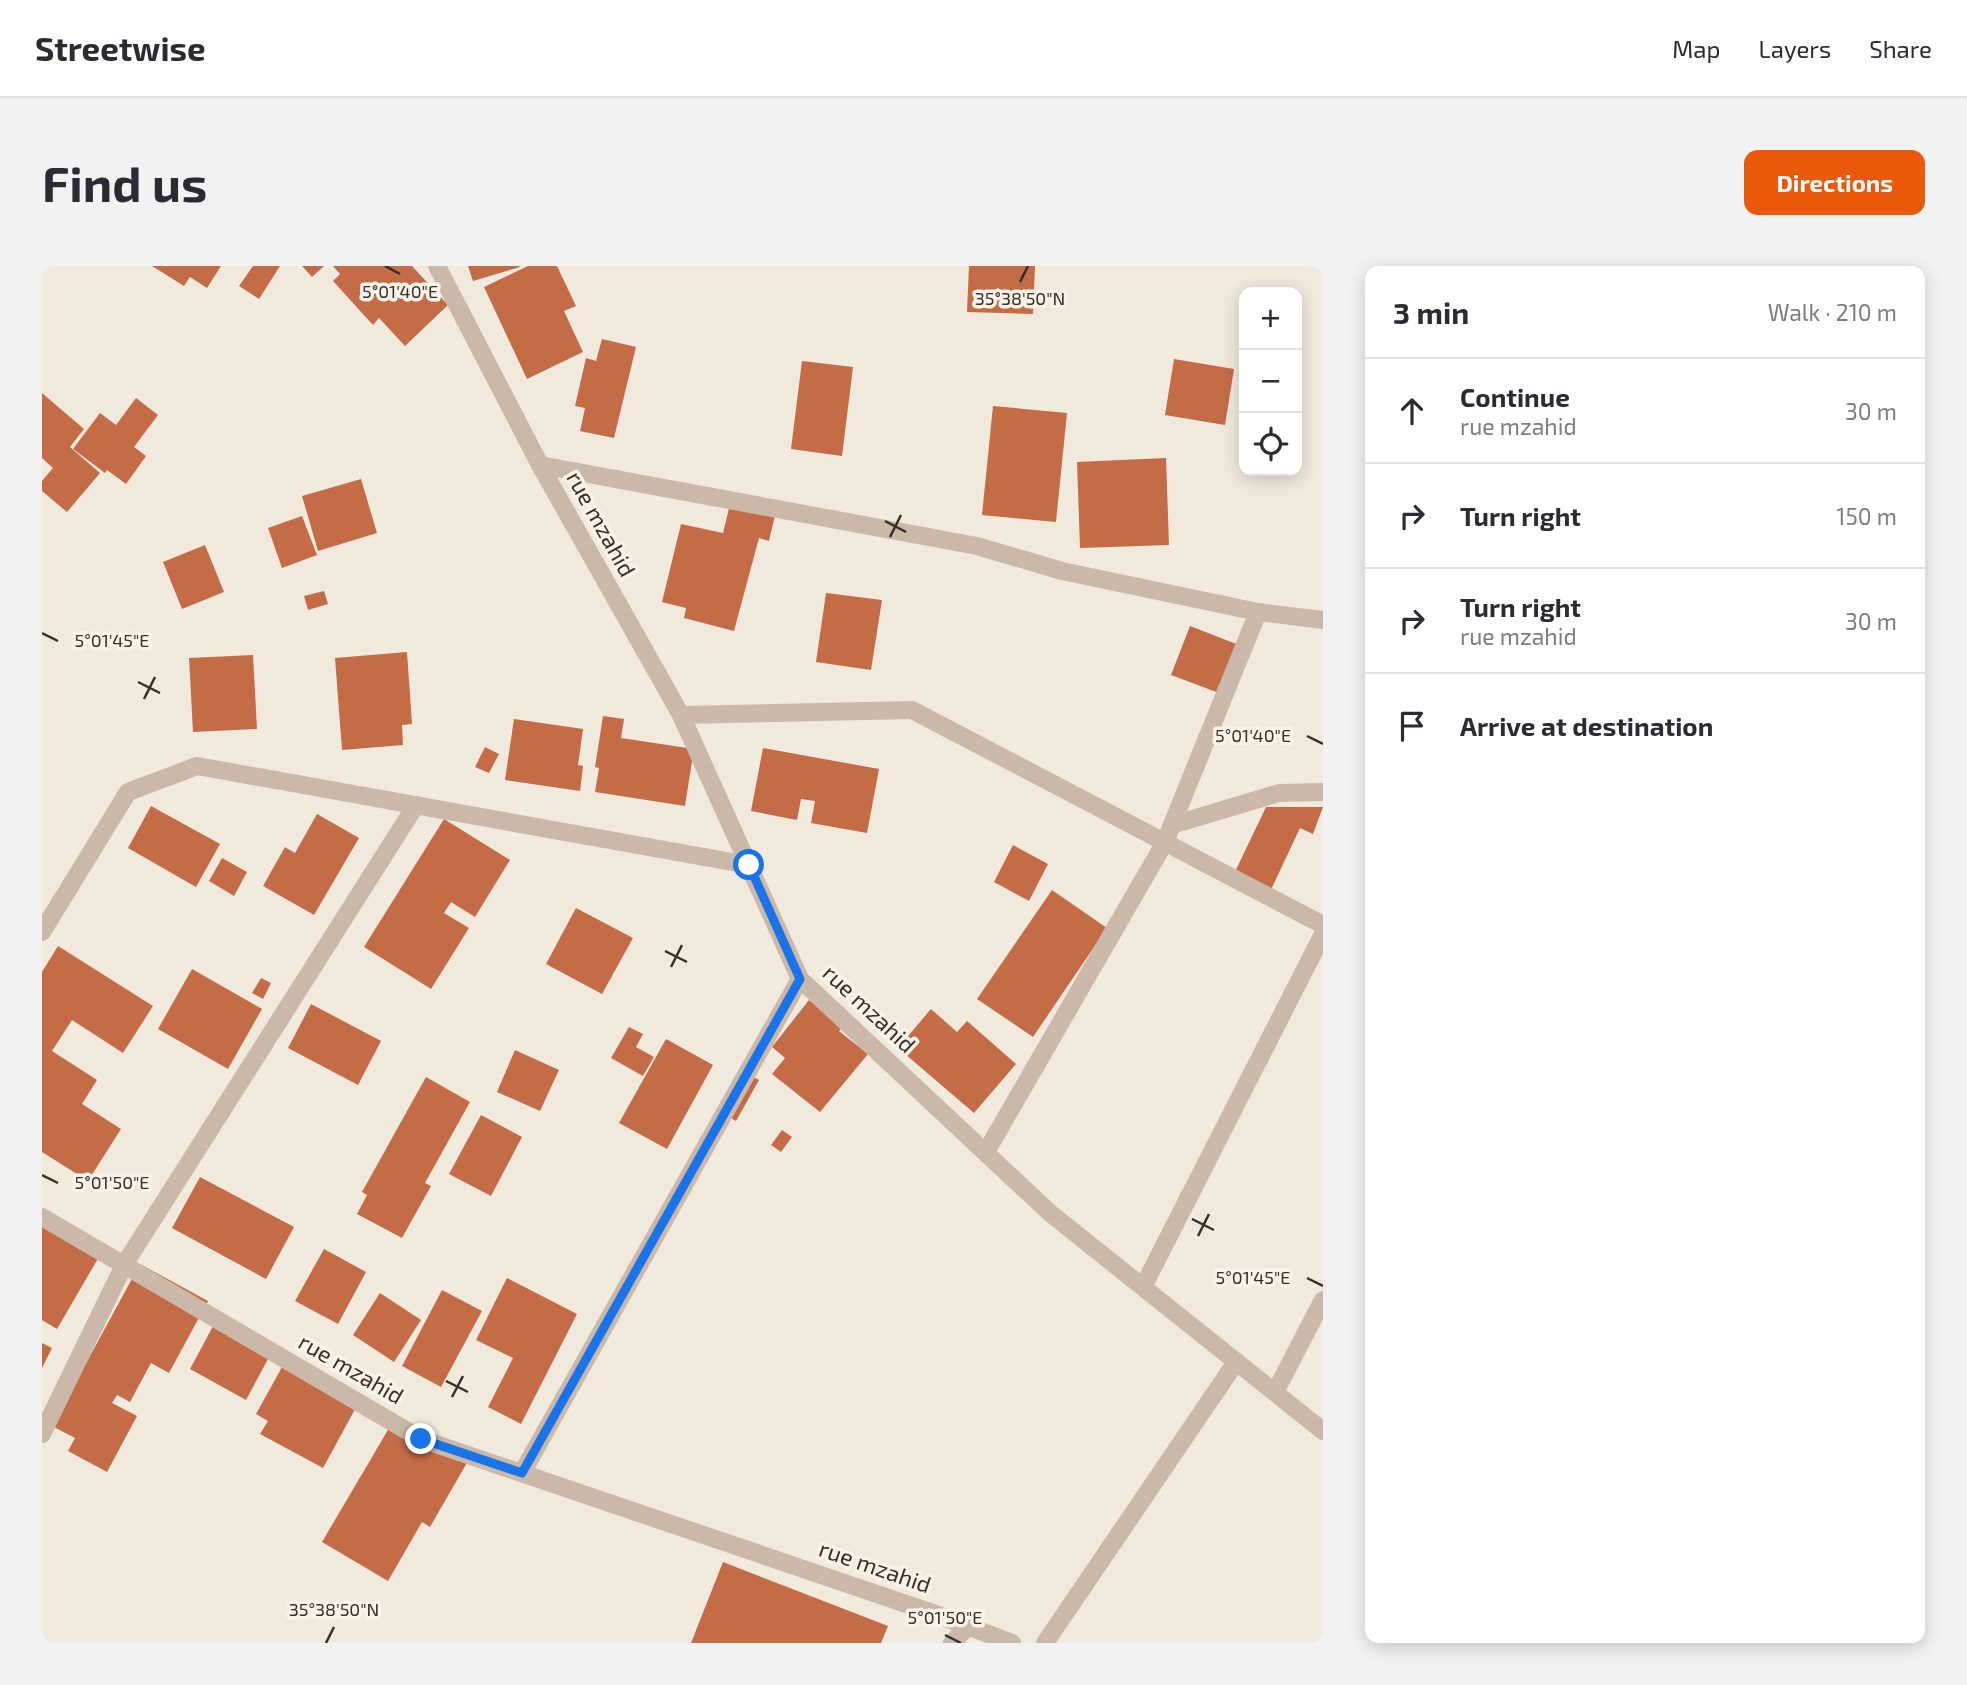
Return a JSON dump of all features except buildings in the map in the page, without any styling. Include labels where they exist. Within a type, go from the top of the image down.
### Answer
[{"type":"street","name":"rue mzahid","points":[[437,266],[540,465],[681,715],[800,979],[1050,1213],[1323,1431]]},
{"type":"street","points":[[540,465],[976,546],[1062,571],[1258,612],[1323,620]]},
{"type":"street","points":[[986,1152],[1168,834],[1258,612]]},
{"type":"street","points":[[681,715],[912,710],[1168,834],[1323,925]]},
{"type":"street","points":[[42,932],[128,792],[197,766],[749,865]]},
{"type":"street","points":[[1168,834],[1279,793],[1323,792]]},
{"type":"street","points":[[42,1434],[124,1265],[416,805]]},
{"type":"street","points":[[1143,1287],[1323,934]]},
{"type":"street","points":[[522,1473],[800,979]]},
{"type":"street","name":"rue mzahid","points":[[42,1217],[421,1439],[1012,1643]]},
{"type":"street","points":[[1275,1392],[1323,1300]]},
{"type":"street","points":[[1045,1643],[1236,1362]]},
{"type":"street","points":[[952,1643],[968,1626]]},
{"type":"route","points":[[421,1439],[522,1473],[800,979],[749,865]]}]
